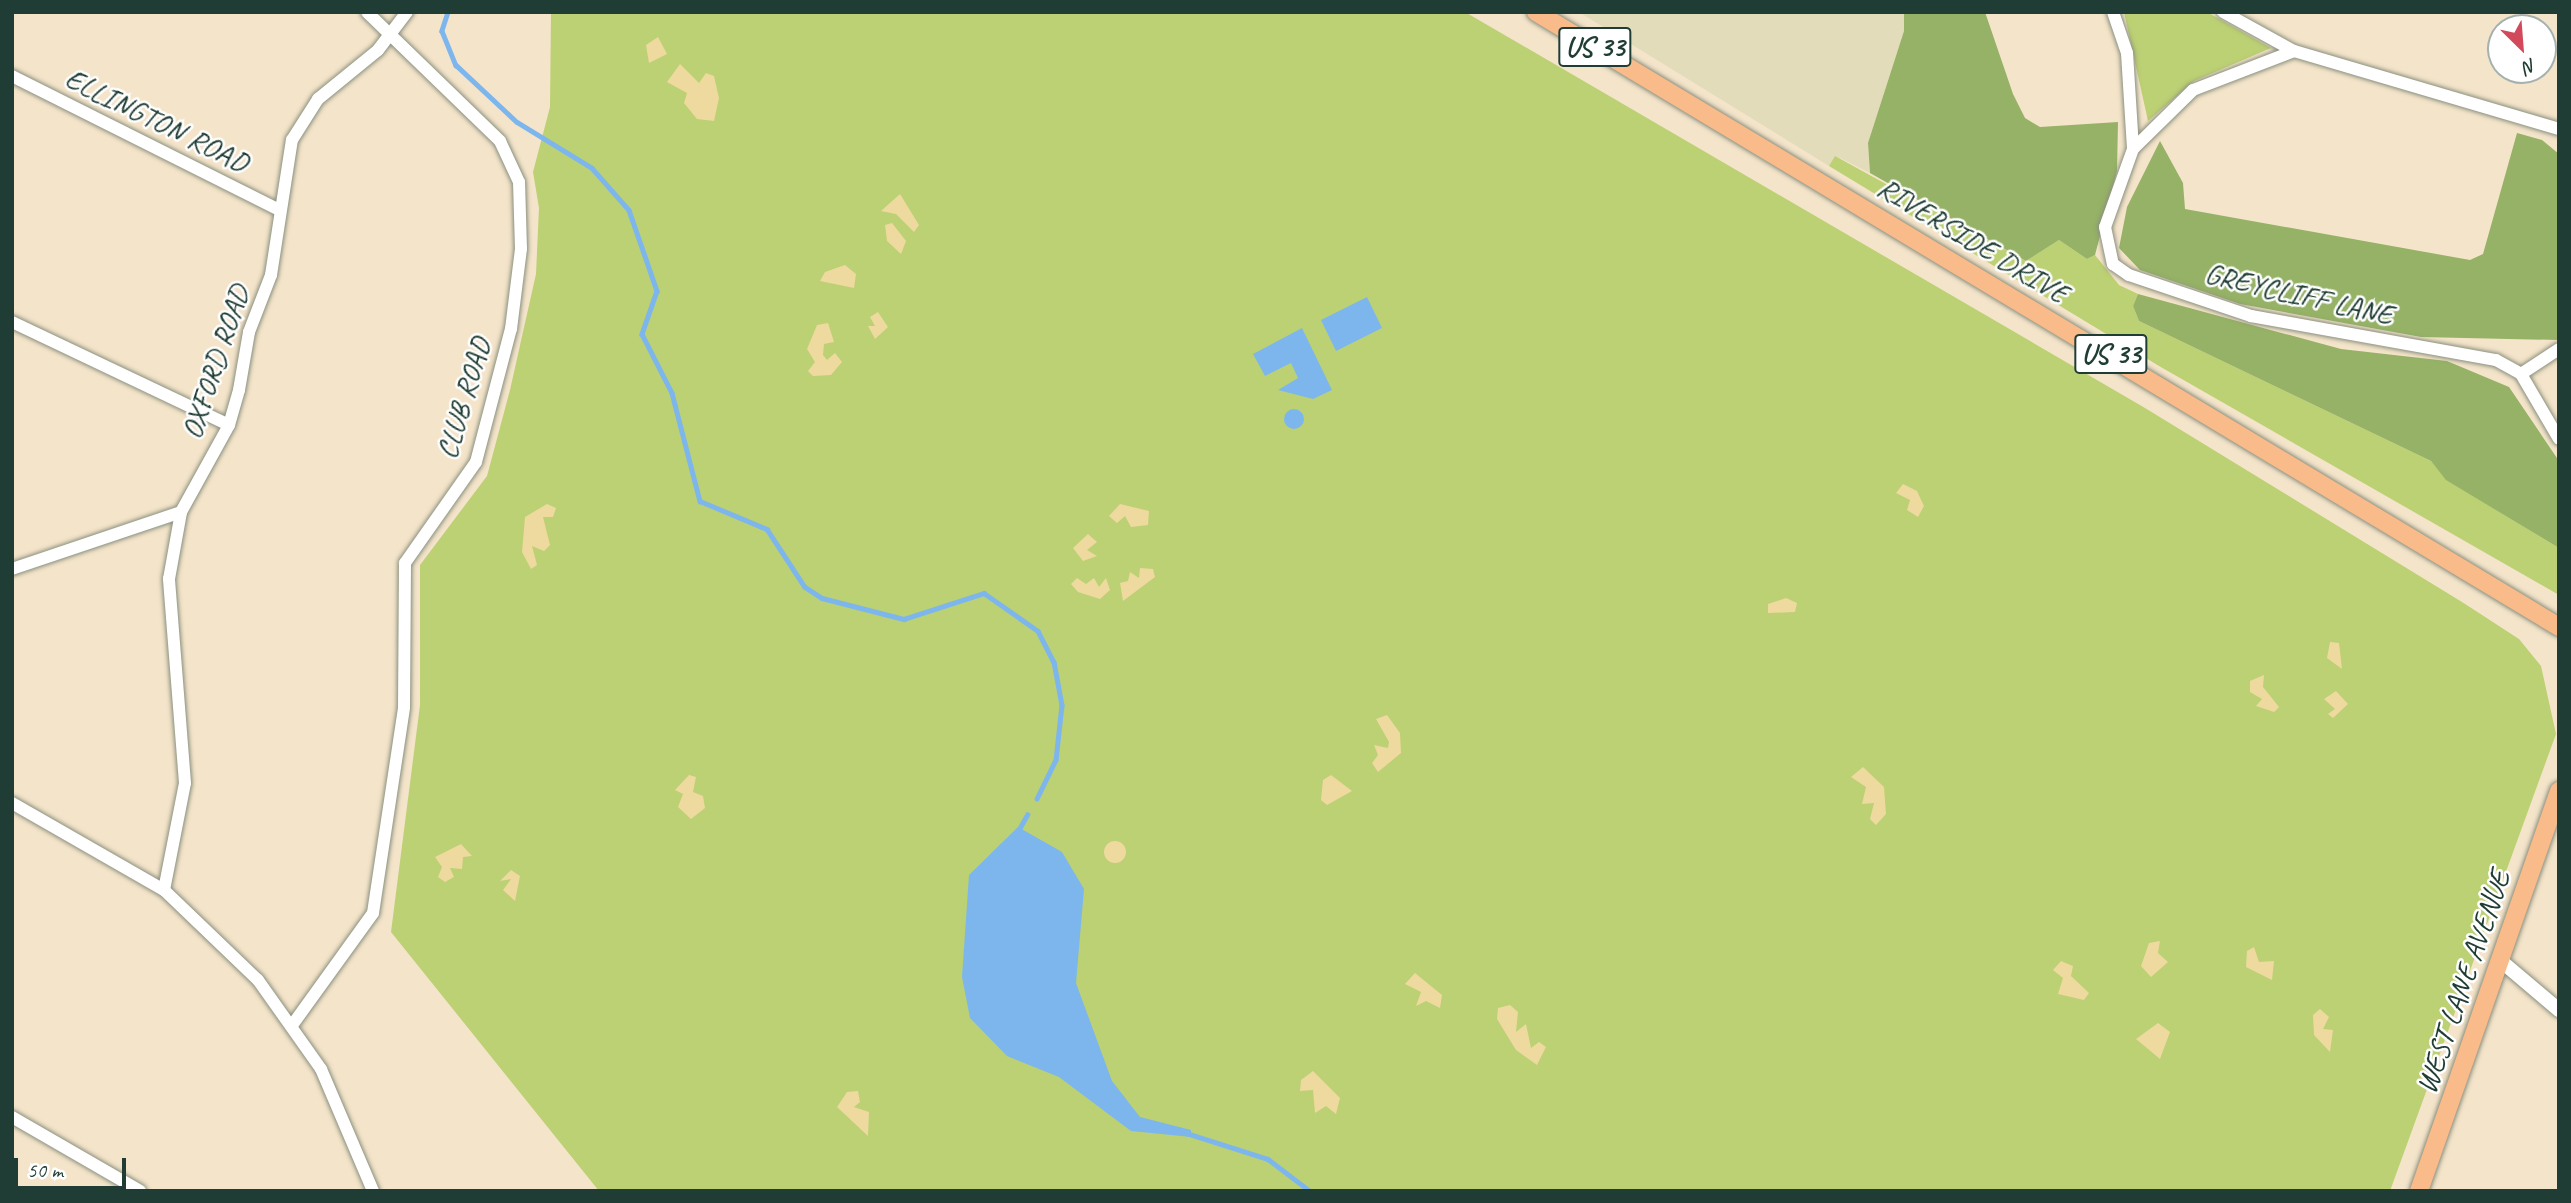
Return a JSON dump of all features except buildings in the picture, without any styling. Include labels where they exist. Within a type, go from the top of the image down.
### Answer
[{"type":"main road","name":"RIVERSIDE DRIVE","points":[[1536,12],[2559,627]]},
{"type":"main road","name":"WEST LANE AVENUE","points":[[2419,1191],[2559,791]]},
{"type":"street","name":"CLUB ROAD","points":[[293,1024],[373,913],[404,707],[405,563],[475,462],[511,329],[521,249],[519,182],[500,141],[392,33],[367,12]]},
{"type":"street","name":"OXFORD ROAD","points":[[164,890],[185,783],[169,579],[181,512],[229,425],[249,332],[271,275],[285,163],[303,117],[392,33],[407,12]]},
{"type":"street","name":"GREYCLIFF LANE","points":[[2113,12],[2127,53],[2133,149],[2105,227],[2113,264],[2129,275],[2251,316],[2496,360],[2521,374]]},
{"type":"street","points":[[2223,12],[2294,51],[2559,129]]},
{"type":"street","name":"GREYCLIFF LANE","points":[[2133,149],[2193,90],[2294,51]]},
{"type":"street","name":"ELLINGTON ROAD","points":[[12,76],[280,210]]},
{"type":"street","points":[[12,322],[229,425]]},
{"type":"street","points":[[2559,349],[2521,374],[2559,439]]},
{"type":"street","points":[[13,567],[181,512]]},
{"type":"street","points":[[12,803],[164,890],[258,980],[293,1024],[342,1110],[373,1191]]},
{"type":"street","points":[[2501,961],[2559,1010]]},
{"type":"street","points":[[12,1117],[124,1187],[140,1191]]},
{"type":"shaded area","points":[[1579,12],[1904,12],[1904,31],[1868,143],[1870,173],[1840,158],[1829,166]]},
{"type":"green space","points":[[551,12],[1465,12],[2145,408],[2462,602],[2519,639],[2541,666],[2556,734],[2390,1191],[599,1191],[391,932],[420,705],[420,565],[487,476],[510,390],[536,274],[539,208],[533,172],[550,107]]},
{"type":"green space","points":[[1904,12],[1985,12],[2013,94],[2025,118],[2040,127],[2118,122],[2117,171],[2095,255],[2087,259],[2059,240],[2026,261],[1870,173],[1868,143],[1904,31]]},
{"type":"green space","points":[[2124,12],[2207,12],[2271,48],[2194,81],[2148,121]]},
{"type":"green space","points":[[2517,133],[2542,140],[2559,154],[2559,340],[2421,337],[2240,304],[2140,270],[2119,248],[2127,207],[2160,141],[2183,183],[2185,209],[2470,260],[2483,254]]},
{"type":"green space","points":[[1835,156],[2026,261],[2059,240],[2087,259],[2095,255],[2119,285],[2138,294],[2133,306],[2139,321],[2431,461],[2447,480],[2559,548],[2559,595],[2159,366],[1829,166]]},
{"type":"green space","points":[[2138,294],[2341,349],[2447,361],[2509,387],[2559,461],[2559,548],[2446,480],[2431,461],[2139,321],[2133,306]]},
{"type":"sand","points":[[658,37],[667,54],[649,63],[646,45]]},
{"type":"sand","points":[[680,64],[699,83],[706,73],[714,76],[719,98],[714,121],[697,119],[684,103],[687,93],[667,82]]},
{"type":"sand","points":[[900,194],[919,225],[914,232],[896,214],[881,211]]},
{"type":"sand","points":[[892,223],[906,241],[901,254],[887,241],[885,225]]},
{"type":"sand","points":[[845,265],[856,274],[854,288],[820,281],[825,272]]},
{"type":"sand","points":[[878,312],[888,327],[875,339],[868,326],[875,326],[870,317]]},
{"type":"sand","points":[[828,323],[834,342],[824,344],[823,355],[827,360],[835,353],[842,362],[831,375],[813,376],[808,371],[815,362],[807,349],[817,325]]},
{"type":"sand","points":[[1903,484],[1917,491],[1924,506],[1918,517],[1907,510],[1910,500],[1896,493]]},
{"type":"sand","points":[[547,504],[556,508],[553,517],[543,517],[550,545],[544,551],[532,546],[537,565],[531,569],[522,552],[525,517]]},
{"type":"sand","points":[[1120,504],[1149,511],[1148,525],[1131,527],[1125,516],[1117,523],[1109,516]]},
{"type":"sand","points":[[1088,534],[1097,542],[1087,550],[1097,556],[1083,561],[1073,548]]},
{"type":"sand","points":[[1140,568],[1153,569],[1155,577],[1123,601],[1120,583],[1128,581],[1130,572],[1139,578]]},
{"type":"sand","points":[[1077,578],[1086,584],[1094,578],[1099,587],[1106,578],[1110,590],[1100,599],[1078,592],[1071,584]]},
{"type":"sand","points":[[1786,598],[1797,603],[1795,612],[1768,613],[1768,604]]},
{"type":"sand","points":[[2330,642],[2339,643],[2342,669],[2327,658]]},
{"type":"sand","points":[[2264,675],[2263,687],[2279,707],[2274,712],[2256,706],[2262,699],[2250,692],[2250,681]]},
{"type":"sand","points":[[2336,691],[2348,704],[2333,718],[2328,714],[2335,709],[2324,699]]},
{"type":"sand","points":[[1387,715],[1400,733],[1401,753],[1378,772],[1372,763],[1378,755],[1374,745],[1388,748],[1389,742],[1376,719]]},
{"type":"sand","points":[[1863,767],[1884,787],[1886,814],[1876,825],[1870,819],[1874,803],[1862,804],[1866,787],[1851,777]]},
{"type":"sand","points":[[689,775],[696,777],[693,792],[703,796],[705,808],[691,819],[678,807],[683,794],[675,790]]},
{"type":"sand","points":[[1331,775],[1352,791],[1327,805],[1321,800],[1323,780]]},
{"type":"sand","points":[[1115,841],[1123,844],[1126,852],[1123,860],[1115,863],[1107,860],[1104,852],[1107,844]]},
{"type":"sand","points":[[461,844],[472,856],[463,857],[462,869],[450,868],[454,877],[445,882],[438,877],[442,867],[435,857]]},
{"type":"sand","points":[[511,870],[520,876],[515,901],[503,890],[511,879],[500,881]]},
{"type":"sand","points":[[2160,941],[2158,953],[2168,962],[2151,977],[2141,966],[2149,943]]},
{"type":"sand","points":[[2254,947],[2259,962],[2274,961],[2272,980],[2246,967],[2247,951]]},
{"type":"sand","points":[[2061,961],[2073,966],[2071,976],[2089,993],[2084,1000],[2058,994],[2063,978],[2053,970]]},
{"type":"sand","points":[[1415,973],[1442,995],[1440,1008],[1426,1001],[1416,1006],[1421,992],[1405,984]]},
{"type":"sand","points":[[1510,1005],[1518,1012],[1516,1032],[1526,1024],[1531,1048],[1539,1042],[1546,1047],[1537,1065],[1516,1050],[1497,1019],[1498,1008]]},
{"type":"sand","points":[[2320,1009],[2329,1017],[2323,1029],[2333,1030],[2330,1052],[2314,1035],[2313,1015]]},
{"type":"sand","points":[[2158,1023],[2170,1032],[2160,1059],[2136,1039]]},
{"type":"sand","points":[[1313,1071],[1340,1098],[1336,1114],[1326,1106],[1315,1113],[1313,1090],[1300,1091],[1301,1080]]},
{"type":"sand","points":[[858,1091],[860,1102],[854,1107],[869,1112],[868,1136],[837,1107],[847,1092]]},
{"type":"water","points":[[1367,297],[1382,328],[1336,351],[1321,320]]},
{"type":"water","points":[[1302,328],[1332,390],[1313,399],[1278,390],[1298,378],[1291,363],[1265,376],[1253,354]]},
{"type":"water","points":[[1294,409],[1301,412],[1304,419],[1301,426],[1294,429],[1287,426],[1284,419],[1287,412]]},
{"type":"water","points":[[1018,827],[1062,852],[1084,889],[1076,983],[1112,1081],[1140,1117],[1191,1130],[1191,1137],[1131,1131],[1059,1077],[1007,1056],[970,1018],[962,977],[969,875]]},
{"type":"waterway","points":[[448,12],[442,31],[456,65],[517,122],[592,168],[629,210],[657,291],[642,334],[672,393],[700,501],[767,529],[805,587],[822,598],[904,619],[984,593],[1038,631],[1054,662],[1062,705],[1056,760],[1037,799]]},
{"type":"waterway","points":[[1017,833],[1027,815]]},
{"type":"waterway","points":[[1186,1133],[1268,1159],[1310,1191]]}]
